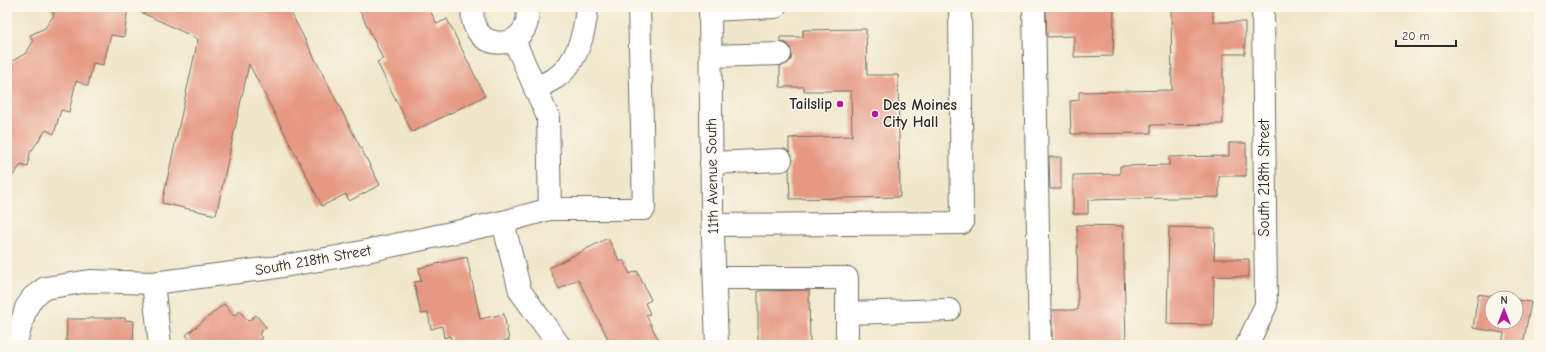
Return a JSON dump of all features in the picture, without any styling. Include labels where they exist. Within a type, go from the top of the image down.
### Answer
[{"type":"street","points":[[473,7],[472,16],[474,25],[479,33],[486,39],[495,43],[505,43],[514,40],[521,34],[526,25],[528,16],[527,7]]},
{"type":"street","points":[[535,89],[558,76],[572,59],[581,42],[586,24],[587,7]]},
{"type":"street","name":"South 218th Street","points":[[15,345],[26,308],[33,297],[45,288],[90,281],[153,283],[271,268],[343,256],[503,222],[550,209],[644,209],[639,7]]},
{"type":"street","points":[[710,8],[775,7]]},
{"type":"street","points":[[713,226],[962,223],[960,7]]},
{"type":"street","points":[[1034,7],[1040,345]]},
{"type":"street","name":"South 218th Street","points":[[1247,345],[1266,305],[1262,7]]},
{"type":"street","name":"11th Avenue South","points":[[710,8],[713,226],[718,345]]},
{"type":"street","points":[[514,40],[548,117],[550,209]]},
{"type":"street","points":[[711,56],[780,54]]},
{"type":"street","points":[[712,163],[781,160]]},
{"type":"street","points":[[503,222],[520,291],[560,345]]},
{"type":"street","points":[[715,278],[846,278],[847,345]]},
{"type":"street","points":[[153,283],[160,345]]},
{"type":"street","points":[[847,313],[948,310]]},
{"type":"building","points":[[50,7],[128,7],[124,37],[111,35],[103,65],[93,63],[88,86],[76,81],[69,112],[61,110],[54,134],[46,130],[30,153],[28,167],[21,165],[7,183],[7,64],[26,53],[33,42],[30,35],[45,28],[54,15]]},
{"type":"building","points":[[130,7],[288,7],[380,185],[349,201],[346,194],[322,206],[249,64],[216,215],[162,203],[198,39]]},
{"type":"building","points":[[358,7],[428,7],[437,24],[447,19],[485,96],[412,132],[377,62],[383,59]]},
{"type":"building","points":[[1046,7],[1114,7],[1113,56],[1074,57],[1074,36],[1047,37]]},
{"type":"building","points":[[1171,7],[1213,7],[1213,22],[1245,22],[1245,54],[1223,54],[1223,124],[1151,125],[1151,133],[1071,134],[1070,101],[1079,100],[1079,92],[1172,90]]},
{"type":"building","name":"Des Moines City Hall","points":[[866,29],[867,75],[898,75],[900,197],[790,199],[789,169],[793,160],[789,151],[789,138],[852,136],[851,91],[804,91],[804,87],[780,87],[780,66],[787,64],[791,60],[792,54],[790,47],[786,43],[780,42],[780,37],[803,37],[803,30]]},
{"type":"building","points":[[1229,143],[1246,143],[1246,176],[1219,176],[1219,197],[1088,200],[1088,214],[1073,214],[1073,175],[1120,174],[1120,166],[1169,165],[1169,157],[1229,156]]},
{"type":"building","points":[[1049,157],[1061,157],[1061,189],[1050,189]]},
{"type":"building","points":[[1077,225],[1123,226],[1126,345],[1052,344],[1052,310],[1078,310]]},
{"type":"building","points":[[1169,227],[1215,228],[1214,259],[1249,259],[1249,277],[1214,276],[1213,325],[1167,324]]},
{"type":"building","points":[[608,238],[620,262],[623,260],[630,274],[637,271],[651,300],[645,303],[650,314],[646,315],[658,339],[647,345],[611,345],[578,279],[559,289],[549,268]]},
{"type":"building","points":[[467,257],[480,319],[504,314],[509,340],[488,345],[452,345],[450,336],[444,338],[442,326],[431,329],[428,313],[421,314],[414,282],[421,281],[419,268]]},
{"type":"building","points":[[809,290],[810,345],[758,345],[758,291]]},
{"type":"building","points":[[1478,294],[1484,295],[1484,330],[1473,328]]},
{"type":"building","points":[[1524,301],[1531,302],[1523,345],[1502,345],[1504,333],[1485,330],[1524,330]]},
{"type":"building","points":[[224,304],[234,316],[240,311],[248,321],[256,315],[266,327],[259,334],[262,338],[253,345],[194,345],[186,335]]},
{"type":"building","points":[[125,318],[125,320],[134,321],[133,344],[66,345],[67,319]]},
{"type":"place","name":"Tailslip","points":[[840,104]]},
{"type":"place","name":"Des Moines City Hall","points":[[875,114]]}]
